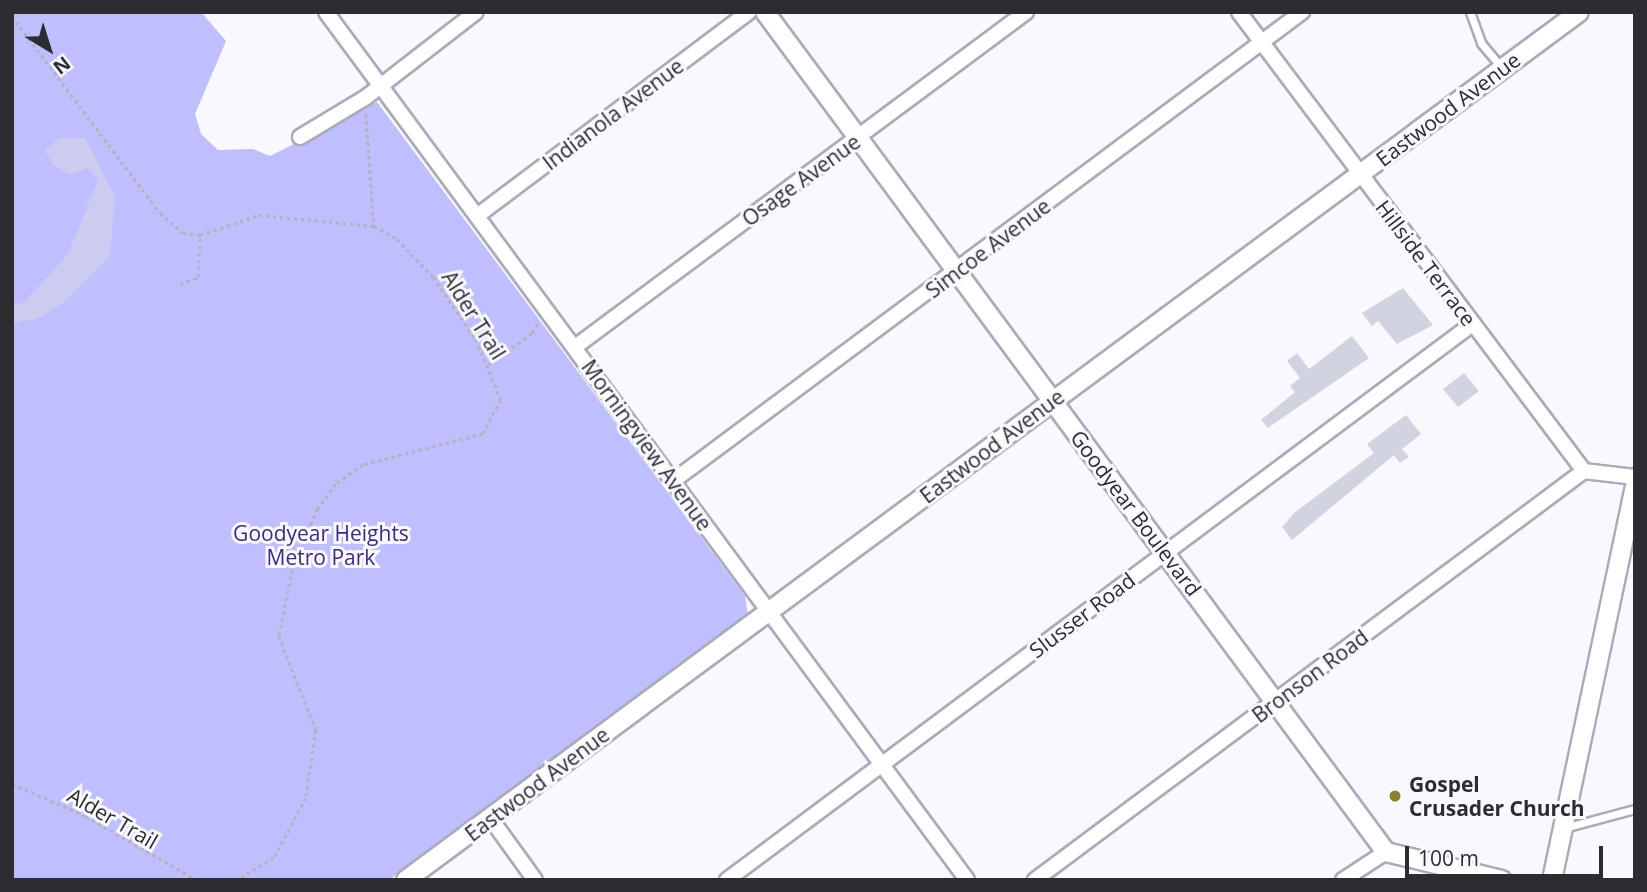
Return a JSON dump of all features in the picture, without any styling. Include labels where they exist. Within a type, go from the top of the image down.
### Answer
[{"type":"street","name":"Morningview Avenue","points":[[326,12],[967,880]]},
{"type":"street","points":[[300,137],[365,99],[476,12]]},
{"type":"street","name":"Indianola Avenue","points":[[477,216],[749,12]]},
{"type":"street","name":"Goodyear Boulevard","points":[[765,12],[1386,852]]},
{"type":"street","name":"Osage Avenue","points":[[575,347],[1026,12]]},
{"type":"street","name":"Hillside Terrace","points":[[1240,12],[1471,325],[1584,471]]},
{"type":"street","name":"Simcoe Avenue","points":[[673,481],[957,272],[1302,12]]},
{"type":"street","name":"Eastwood Avenue","points":[[406,880],[1578,12]]},
{"type":"street","name":"Slusser Road","points":[[726,880],[1471,325]]},
{"type":"street","points":[[1584,471],[1635,477]]},
{"type":"street","name":"Bronson Road","points":[[1035,880],[1584,471]]},
{"type":"street","points":[[1552,880],[1635,486]]},
{"type":"street","points":[[491,819],[535,880]]},
{"type":"street","points":[[1343,880],[1386,852],[1502,880]]},
{"type":"lane","points":[[1470,12],[1481,43],[1502,69]]},
{"type":"lane","points":[[1563,828],[1635,809]]},
{"type":"path","points":[[12,16],[160,213],[183,233],[200,235],[198,277],[180,284]]},
{"type":"path","points":[[365,99],[374,226]]},
{"type":"path","name":"Alder Trail","points":[[200,235],[259,215],[374,226],[397,239],[433,277],[489,364],[501,400],[483,434],[363,465],[336,484],[318,509],[294,564],[279,636],[312,715],[313,766],[286,843],[274,858],[237,880]]},
{"type":"path","points":[[489,364],[532,333],[545,308]]},
{"type":"path","name":"Alder Trail","points":[[12,784],[86,816],[197,880]]},
{"type":"green space","name":"Goodyear Heights Metro Park","points":[[12,12],[201,12],[226,41],[195,114],[201,134],[218,150],[253,149],[270,156],[377,102],[745,596],[748,615],[389,880],[12,880]]},
{"type":"shaded area","points":[[60,138],[85,138],[115,197],[110,256],[63,303],[36,319],[12,323],[12,304],[24,303],[68,254],[98,180],[87,168],[70,175],[54,166],[45,150]]},
{"type":"building","points":[[1403,288],[1433,325],[1397,344],[1378,321],[1372,326],[1362,313]]},
{"type":"building","points":[[1352,336],[1369,358],[1268,428],[1261,420],[1295,392],[1290,386],[1300,378],[1287,361],[1297,353],[1309,369]]},
{"type":"building","points":[[1464,373],[1479,391],[1458,407],[1443,389]]},
{"type":"building","points":[[1406,415],[1421,434],[1402,449],[1409,457],[1400,463],[1394,455],[1292,540],[1282,527],[1294,513],[1374,453],[1367,444]]},
{"type":"place","name":"Gospel Crusader Church","points":[[1395,796]]}]
